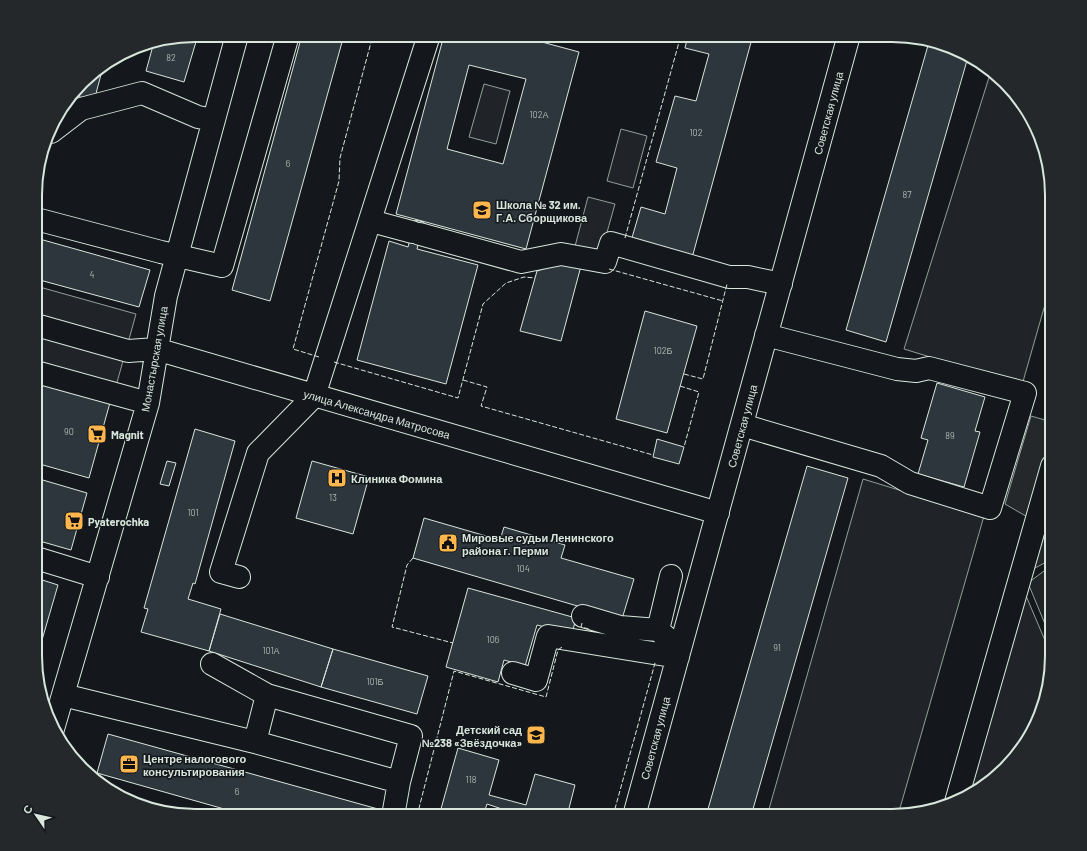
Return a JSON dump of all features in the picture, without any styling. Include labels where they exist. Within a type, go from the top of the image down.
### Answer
[{"type":"street","name":"Монастырская улица","points":[[56,719],[148,403],[166,296],[236,42]]},
{"type":"street","points":[[42,221],[177,256],[222,266],[286,42]]},
{"type":"street","points":[[239,577],[221,572],[258,453],[314,396],[427,42]]},
{"type":"street","name":"Советская улица","points":[[636,809],[847,42]]},
{"type":"street","points":[[59,126],[81,109],[142,93],[198,117],[214,120]]},
{"type":"street","points":[[371,221],[521,262],[561,254],[605,262],[612,244],[729,277],[748,277],[781,284]]},
{"type":"street","name":"улица Александра Матросова","points":[[42,327],[128,351],[156,349],[718,513]]},
{"type":"street","points":[[742,425],[881,466],[910,483],[990,508],[1025,393],[929,368],[916,371],[897,369],[766,335]]},
{"type":"street","points":[[42,374],[148,403]]},
{"type":"street","points":[[959,793],[1045,490]]},
{"type":"street","points":[[42,560],[98,577]]},
{"type":"street","points":[[658,630],[671,576]]},
{"type":"street","points":[[583,616],[620,627],[658,630],[679,653]]},
{"type":"street","points":[[513,673],[536,680],[548,636],[679,653]]},
{"type":"street","points":[[212,664],[267,695],[411,736],[399,782],[394,809]]},
{"type":"street","points":[[63,695],[255,742],[399,782]]},
{"type":"street","points":[[255,742],[267,695]]},
{"type":"shaded area","points":[[989,77],[1007,94],[1019,110],[1037,146],[1044,175],[1045,304],[1022,385],[904,349]]},
{"type":"shaded area","points":[[484,84],[510,91],[496,144],[469,137]]},
{"type":"shaded area","points":[[621,129],[647,136],[633,188],[607,181]]},
{"type":"shaded area","points":[[588,197],[615,204],[600,257],[574,250]]},
{"type":"shaded area","points":[[42,288],[136,314],[116,386],[42,366]]},
{"type":"shaded area","points":[[1031,416],[1045,420],[1045,563],[1020,576],[1036,522],[1005,504]]},
{"type":"shaded area","points":[[863,479],[984,516],[900,809],[769,809]]},
{"type":"shaded area","points":[[1045,570],[1045,624],[1028,583]]},
{"type":"shaded area","points":[[1024,591],[1045,640],[1045,666],[1040,695],[1029,723],[1019,741],[1007,757],[993,771],[968,788]]},
{"type":"building","points":[[196,42],[184,82],[146,71],[152,48],[175,43]]},
{"type":"building","points":[[300,42],[342,42],[270,301],[232,290]]},
{"type":"building","points":[[442,42],[542,42],[579,52],[526,249],[396,214]],"holes":[[[469,65],[526,79],[503,164],[447,149]]]},
{"type":"building","points":[[686,42],[751,42],[692,258],[631,241],[641,207],[665,214],[677,168],[656,162],[675,96],[696,101],[709,54],[685,48]]},
{"type":"building","points":[[928,46],[941,50],[967,62],[886,342],[846,330]]},
{"type":"building","points":[[101,75],[94,101],[78,96]]},
{"type":"building","points":[[415,220],[424,222],[417,249],[478,265],[446,384],[357,360],[389,241],[408,247]]},
{"type":"building","points":[[42,240],[150,270],[139,307],[42,281]]},
{"type":"building","points":[[565,262],[581,266],[561,341],[520,331],[537,271]]},
{"type":"building","points":[[645,311],[697,326],[667,433],[616,419]]},
{"type":"building","points":[[42,380],[111,399],[89,478],[42,465]]},
{"type":"building","points":[[937,383],[985,397],[975,431],[980,432],[964,487],[918,474],[928,440],[921,438]]},
{"type":"building","points":[[195,429],[235,441],[195,584],[193,583],[188,599],[221,609],[209,651],[141,632],[148,609],[144,608]]},
{"type":"building","points":[[657,439],[684,447],[679,464],[653,457]]},
{"type":"building","points":[[167,461],[176,463],[169,486],[160,484]]},
{"type":"building","points":[[312,461],[369,477],[353,534],[296,518]]},
{"type":"building","points":[[807,466],[848,478],[753,809],[708,809]]},
{"type":"building","points":[[42,480],[87,493],[71,550],[42,542]]},
{"type":"building","points":[[424,518],[500,540],[504,527],[565,545],[561,558],[634,579],[622,619],[413,558]]},
{"type":"building","points":[[42,580],[58,585],[42,640]]},
{"type":"building","points":[[468,588],[576,618],[572,634],[537,625],[525,666],[504,660],[498,682],[446,667]]},
{"type":"building","points":[[220,614],[333,649],[321,687],[209,651]]},
{"type":"building","points":[[333,649],[428,676],[417,714],[321,687]]},
{"type":"building","points":[[108,734],[378,809],[224,809],[97,773]]},
{"type":"building","points":[[458,748],[499,760],[489,795],[526,805],[535,774],[575,785],[569,809],[502,809],[487,804],[485,809],[441,809]]},
{"type":"fence","points":[[319,357],[293,349],[339,181],[340,158],[371,42]]},
{"type":"fence","points":[[625,238],[679,42]]},
{"type":"fence","points":[[609,269],[723,301]]},
{"type":"fence","points":[[334,362],[458,398],[483,304],[506,283],[524,277],[535,278]]},
{"type":"fence","points":[[684,374],[703,379],[727,284]]},
{"type":"fence","points":[[463,380],[487,387],[481,406],[653,455]]},
{"type":"fence","points":[[680,386],[699,392],[684,447]]},
{"type":"fence","points":[[413,558],[407,565],[392,627],[453,643]]},
{"type":"fence","points":[[582,623],[581,627],[589,629]]},
{"type":"fence","points":[[419,809],[454,671],[546,697],[558,650],[562,647]]},
{"type":"fence","points":[[615,809],[655,663],[653,663]]},
{"type":"place","name":"Школа № 32 им. Г.А. Сборщикова","points":[[482,210]]},
{"type":"place","name":"Magnit","points":[[97,434]]},
{"type":"place","name":"Клиника Фомина","points":[[337,478]]},
{"type":"place","name":"Pyaterochka","points":[[74,521]]},
{"type":"place","name":"Мировые судьи Ленинского района г. Перми","points":[[448,543]]},
{"type":"place","name":"Детский сад №238 «Звёздочка»","points":[[536,735]]},
{"type":"place","name":"Центре налогового консультирования","points":[[129,764]]}]
